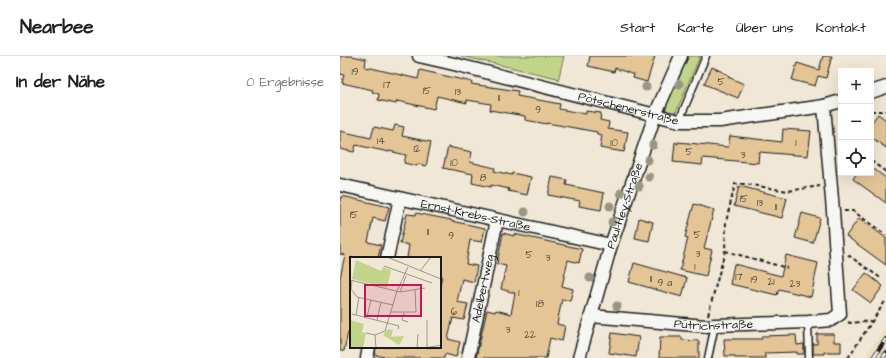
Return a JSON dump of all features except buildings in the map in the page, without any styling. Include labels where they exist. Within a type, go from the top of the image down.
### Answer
[{"type":"street","name":"Pötschenerstraße","points":[[419,56],[679,121],[720,121],[824,106],[838,102]]},
{"type":"street","name":"Paul-Hey-Straße","points":[[579,358],[611,245],[655,115],[680,56]]},
{"type":"street","points":[[874,91],[886,87]]},
{"type":"street","points":[[824,106],[840,314],[836,316]]},
{"type":"street","name":"Ernst-Krebs-Straße","points":[[340,185],[611,245]]},
{"type":"street","points":[[388,254],[400,198]]},
{"type":"street","name":"Adelbertweg","points":[[468,358],[497,220]]},
{"type":"street","name":"Pütrichstraße","points":[[591,316],[710,325],[808,322],[831,320],[836,316]]},
{"type":"street","points":[[366,358],[369,348]]},
{"type":"lane","points":[[679,121],[706,56]]},
{"type":"lane","points":[[808,322],[809,358]]},
{"type":"lane","points":[[708,358],[710,325]]},
{"type":"path","points":[[874,111],[886,111]]},
{"type":"path","points":[[874,163],[886,172]]},
{"type":"path","points":[[710,325],[725,251],[726,222],[735,184],[788,191],[831,184]]},
{"type":"path","points":[[833,211],[853,211],[886,235]]},
{"type":"path","points":[[725,251],[787,268]]},
{"type":"path","points":[[835,251],[844,252],[882,280]]},
{"type":"path","points":[[848,358],[886,300]]},
{"type":"path","points":[[836,316],[850,323],[872,321]]},
{"type":"shaded area","points":[[886,326],[886,358],[865,358]]},
{"type":"green space","points":[[461,56],[564,56],[558,81],[557,78]]},
{"type":"green space","points":[[688,56],[700,56],[676,112],[671,113],[666,110],[666,103]]},
{"type":"railway","points":[[873,358],[886,339]]},
{"type":"railway","points":[[883,358],[886,353]]}]
